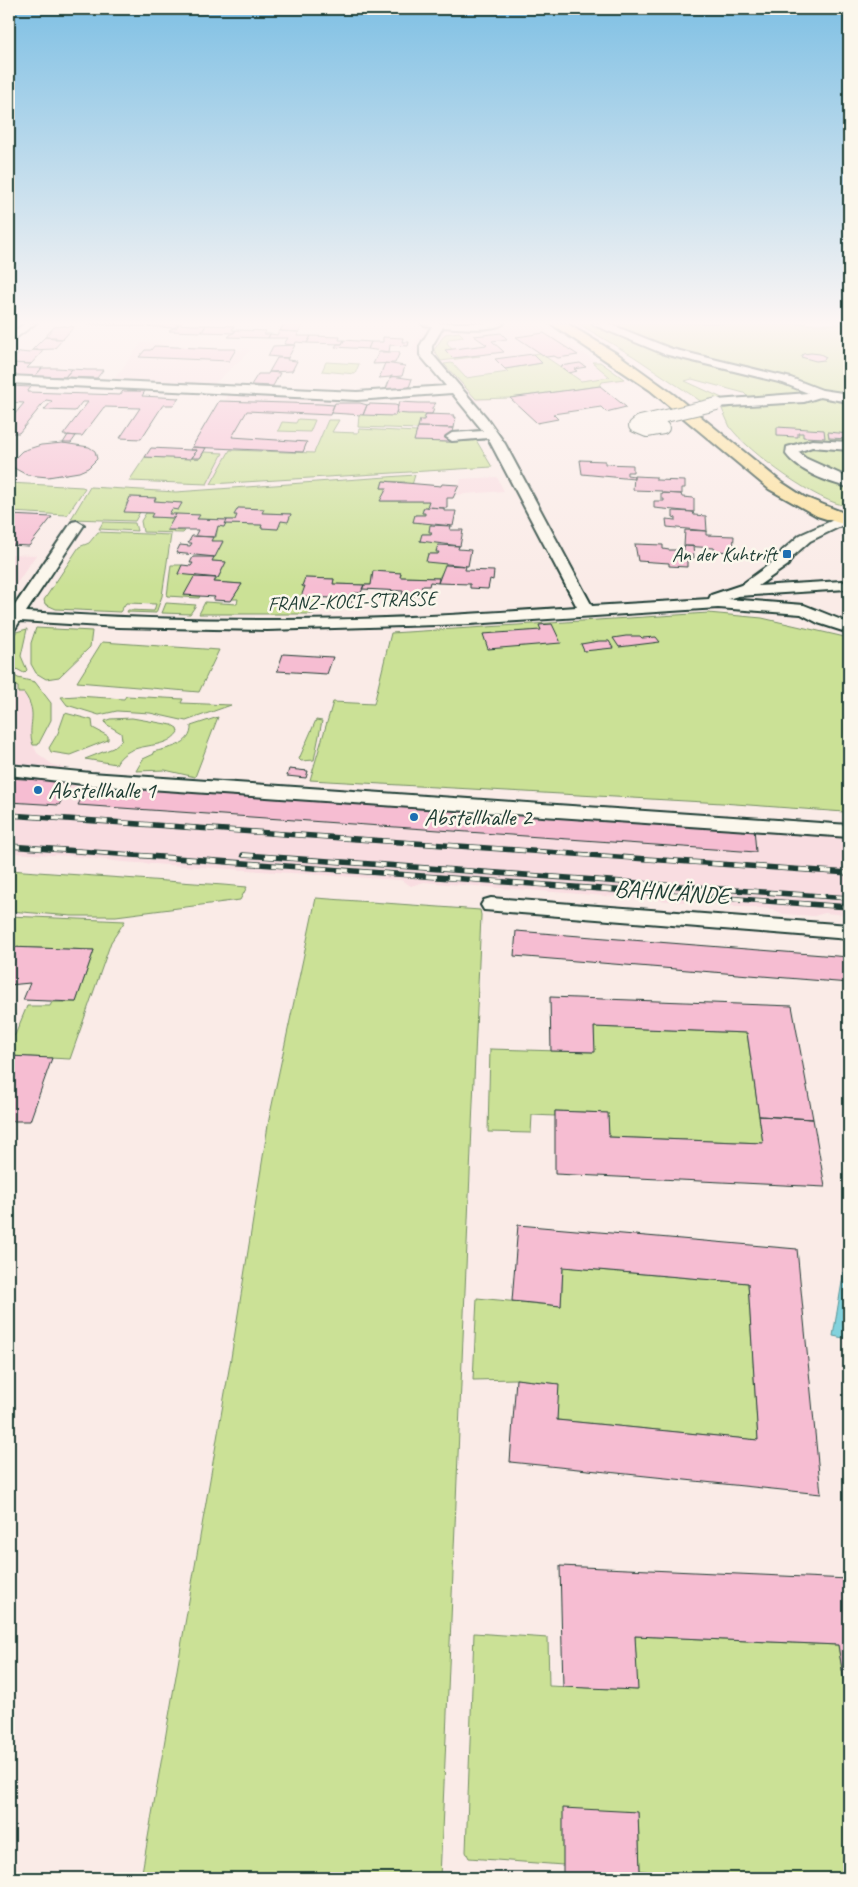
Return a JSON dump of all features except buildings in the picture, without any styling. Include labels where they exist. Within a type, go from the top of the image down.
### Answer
[{"type":"main road","points":[[684,411],[782,490],[815,509],[848,520]]},
{"type":"street","points":[[474,411],[492,434],[587,612]]},
{"type":"street","points":[[644,421],[687,411]]},
{"type":"street","points":[[643,429],[647,431],[663,428],[662,425],[656,422],[644,421]]},
{"type":"street","points":[[643,429],[652,436]]},
{"type":"street","points":[[452,437],[492,434]]},
{"type":"street","points":[[849,446],[801,445],[792,450],[792,454],[800,461],[849,483]]},
{"type":"street","name":"FRANZ-KOCI-STRASSE","points":[[695,603],[746,588],[783,562],[787,554],[805,538],[848,520]]},
{"type":"street","points":[[11,619],[77,524]]},
{"type":"street","points":[[783,562],[796,599],[804,610],[824,620],[849,628]]},
{"type":"street","name":"FRANZ-KOCI-STRASSE","points":[[734,593],[842,586]]},
{"type":"street","points":[[16,590],[32,590]]},
{"type":"street","name":"FRANZ-KOCI-STRASSE","points":[[11,619],[238,626],[408,622],[587,612],[695,603],[746,604],[804,610]]},
{"type":"street","points":[[9,770],[91,779],[849,831]]},
{"type":"street","name":"BAHNLÄNDE","points":[[491,905],[849,932]]},
{"type":"shaded area","points":[[213,411],[332,411],[303,478],[211,484],[129,481],[151,448],[190,449]]},
{"type":"shaded area","points":[[497,477],[504,491],[453,495],[454,492],[458,492],[461,479]]},
{"type":"shaded area","points":[[9,554],[36,555],[9,595]]},
{"type":"shaded area","points":[[24,693],[33,712],[33,745],[37,753],[53,765],[80,772],[406,796],[407,793],[421,794],[421,797],[849,837],[849,915],[825,913],[814,916],[783,914],[772,909],[424,882],[411,886],[401,880],[122,862],[75,856],[9,853],[9,695]]},
{"type":"green space","points":[[723,411],[849,411],[849,506],[821,497],[803,487],[767,462],[730,427]]},
{"type":"green space","points":[[359,414],[426,414],[418,429],[358,427]]},
{"type":"green space","points":[[298,419],[315,420],[310,432],[278,431],[282,422],[296,423]]},
{"type":"green space","points":[[328,420],[339,420],[332,432],[358,433],[359,429],[417,432],[415,441],[450,442],[476,440],[492,467],[211,484],[230,450],[314,453]]},
{"type":"green space","points":[[204,452],[223,453],[207,484],[129,481],[145,457],[200,458]]},
{"type":"green space","points":[[415,475],[412,485],[405,485],[405,482],[383,481],[381,488],[387,488],[381,501],[429,501],[422,513],[425,513],[425,515],[415,515],[413,522],[432,523],[429,531],[432,532],[431,534],[422,534],[420,541],[439,542],[436,551],[439,552],[438,554],[428,554],[426,561],[447,563],[439,578],[400,577],[401,573],[373,571],[371,585],[333,584],[334,579],[305,578],[302,586],[319,597],[312,614],[199,614],[205,602],[237,604],[238,599],[232,599],[242,584],[214,582],[226,562],[212,561],[223,542],[211,541],[213,537],[216,537],[218,526],[224,527],[225,524],[262,525],[261,528],[278,529],[281,521],[288,521],[291,514],[262,513],[263,509],[238,508],[234,515],[237,515],[235,520],[197,519],[199,515],[169,514],[172,509],[178,509],[182,503],[154,501],[156,498],[131,497],[126,504],[140,512],[135,521],[71,519],[90,487],[176,492]]},
{"type":"green space","points":[[9,483],[85,488],[67,515],[9,512]]},
{"type":"green space","points":[[146,513],[153,513],[151,517],[174,518],[168,530],[185,531],[183,533],[143,532],[141,521]]},
{"type":"green space","points":[[103,522],[135,523],[137,531],[99,529]]},
{"type":"green space","points":[[98,532],[171,535],[162,596],[156,613],[127,612],[128,610],[154,611],[156,604],[126,603],[120,612],[56,609],[45,604],[44,600],[79,547],[89,543]]},
{"type":"green space","points":[[171,565],[182,565],[178,574],[197,575],[184,595],[200,596],[199,598],[167,596]]},
{"type":"green space","points":[[166,603],[196,605],[190,614],[162,613]]},
{"type":"green space","points":[[708,613],[762,618],[849,638],[849,819],[845,819],[844,812],[722,803],[310,780],[333,702],[374,704],[391,633]]},
{"type":"green space","points":[[36,628],[92,631],[90,647],[59,677],[46,679],[36,673],[31,664],[31,643]]},
{"type":"green space","points":[[27,629],[21,656],[27,670],[24,673],[9,665],[9,644],[16,632]]},
{"type":"green space","points":[[102,642],[219,650],[199,692],[77,682]]},
{"type":"green space","points":[[9,672],[18,678],[35,682],[51,703],[51,720],[38,745],[33,745],[31,738],[32,714],[29,701],[24,693],[18,693],[18,687],[9,683]]},
{"type":"green space","points":[[77,696],[124,699],[126,696],[183,699],[181,703],[231,705],[186,721],[150,713],[117,711],[99,715],[67,705],[61,697]]},
{"type":"green space","points":[[65,713],[92,720],[93,728],[108,736],[108,740],[70,755],[51,752],[49,748],[58,733]]},
{"type":"green space","points":[[218,717],[195,777],[165,770],[136,771],[143,759],[154,754],[153,752],[183,742],[190,733],[191,726]]},
{"type":"green space","points":[[132,718],[172,725],[177,728],[178,732],[164,742],[130,751],[122,756],[116,764],[85,759],[113,748],[122,740],[121,733],[106,724],[105,721]]},
{"type":"green space","points":[[316,720],[322,721],[314,760],[301,761],[299,759]]},
{"type":"green space","points":[[9,870],[247,887],[240,900],[116,916],[72,916],[9,911]]},
{"type":"green space","points":[[316,898],[480,910],[481,915],[440,1878],[141,1878],[231,1358],[269,1119]]},
{"type":"green space","points":[[9,916],[125,921],[111,942],[70,1059],[9,1056],[9,1037],[15,1035],[27,1006],[50,1006],[52,1002],[76,1002],[94,950],[9,947]]},
{"type":"green space","points":[[594,1027],[747,1033],[763,1143],[609,1137],[607,1113],[555,1111],[555,1116],[532,1115],[531,1133],[488,1132],[490,1049],[594,1052]]},
{"type":"green space","points":[[563,1267],[748,1283],[758,1440],[557,1420],[558,1384],[516,1379],[473,1380],[477,1298],[561,1306]]},
{"type":"green space","points":[[474,1633],[548,1638],[549,1686],[637,1690],[635,1636],[838,1645],[849,1712],[849,1878],[754,1878],[640,1871],[638,1813],[563,1865],[469,1858],[466,1852]]},
{"type":"water","points":[[846,1258],[849,1258],[849,1339],[833,1336]]},
{"type":"railway","points":[[9,815],[849,873]]},
{"type":"railway","points":[[9,846],[849,907]]},
{"type":"railway","points":[[243,855],[849,898]]},
{"type":"place","name":"An der Kuhtrift","points":[[787,554]]},
{"type":"place","name":"Abstellhalle 1","points":[[38,790]]},
{"type":"place","name":"Abstellhalle 2","points":[[414,817]]}]
